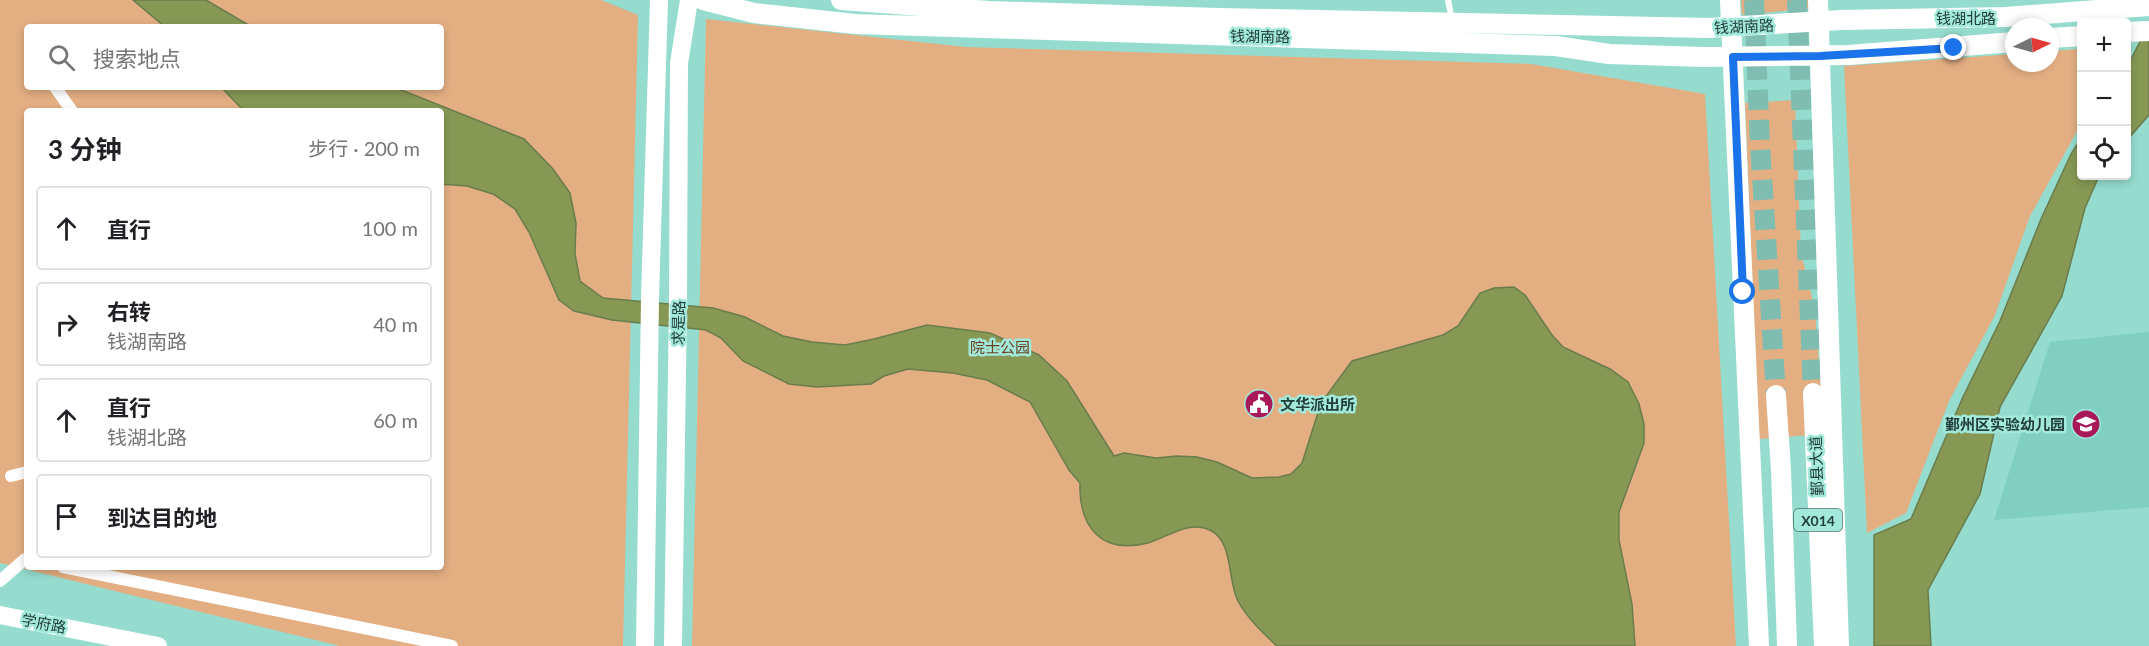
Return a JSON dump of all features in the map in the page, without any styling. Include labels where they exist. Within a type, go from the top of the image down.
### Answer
[{"type":"main road","name":"钱湖南路","points":[[703,0],[754,13],[855,24],[1556,46],[1609,54],[1733,57],[1820,56]]},
{"type":"main road","name":"钱湖南路","points":[[841,0],[872,4],[1000,11],[1452,23],[1708,28],[1819,22]]},
{"type":"main road","points":[[1730,0],[1759,646]]},
{"type":"main road","points":[[1818,0],[1839,646]]},
{"type":"main road","name":"钱湖北路","points":[[1819,22],[2005,17],[2148,6]]},
{"type":"main road","points":[[2131,32],[2148,31]]},
{"type":"main road","points":[[2059,37],[2077,36]]},
{"type":"main road","name":"钱湖北路","points":[[1820,56],[2005,43]]},
{"type":"main road","name":"鄞县大道","points":[[1813,393],[1824,646]]},
{"type":"main road","name":"X014","points":[[1776,395],[1787,646]]},
{"type":"street","name":"求是路","points":[[645,646],[650,299],[659,0]]},
{"type":"street","name":"求是路","points":[[673,646],[679,63],[689,0]]},
{"type":"street","points":[[57,90],[70,108]]},
{"type":"street","points":[[11,476],[24,473]]},
{"type":"street","points":[[0,581],[24,560]]},
{"type":"street","points":[[78,570],[452,646]]},
{"type":"street","name":"学府路","points":[[0,615],[158,646]]},
{"type":"lane","points":[[1448,0],[1452,23]]},
{"type":"shaded area","points":[[133,0],[206,0],[247,24],[161,24]]},
{"type":"shaded area","points":[[2149,24],[2149,115],[2131,135],[2131,72],[2131,59]]},
{"type":"shaded area","points":[[224,90],[402,90],[524,139],[553,169],[570,193],[576,223],[575,254],[580,281],[603,298],[713,308],[745,317],[783,336],[845,345],[927,325],[990,333],[1039,355],[1067,381],[1114,456],[1124,453],[1156,458],[1197,457],[1217,462],[1252,478],[1291,474],[1302,463],[1321,403],[1352,361],[1443,335],[1458,326],[1480,293],[1494,288],[1514,287],[1525,295],[1552,335],[1563,347],[1610,369],[1628,382],[1639,404],[1644,424],[1644,443],[1619,512],[1619,540],[1632,604],[1635,646],[1277,646],[1261,631],[1238,601],[1227,552],[1218,536],[1210,530],[1202,527],[1186,528],[1148,543],[1132,546],[1117,545],[1096,534],[1084,513],[1080,483],[1069,470],[1030,402],[987,380],[953,373],[908,369],[884,376],[871,384],[817,387],[789,384],[743,361],[721,338],[706,330],[612,320],[574,311],[559,300],[529,232],[515,209],[493,194],[467,186],[444,184],[444,108],[241,108]]},
{"type":"shaded area","points":[[2077,144],[2077,180],[2097,180],[2085,208],[2062,296],[2000,407],[1980,494],[1928,590],[1931,646],[1874,646],[1874,535],[1911,519],[1962,399],[2000,321],[2041,219]]},
{"type":"shaded area","name":"鄞州区实验幼儿园","points":[[2149,332],[2149,507],[1994,520],[2050,342]]},
{"type":"green space","points":[[0,0],[601,0],[638,15],[623,646],[340,646],[29,570],[444,570],[444,108],[24,108],[24,569],[0,563]]},
{"type":"green space","points":[[1741,0],[1813,0],[1814,8],[1742,15]]},
{"type":"green space","name":"院士公园","points":[[706,19],[966,47],[1531,64],[1705,94],[1736,646],[692,646]]},
{"type":"green space","points":[[2077,49],[2077,131],[2030,216],[1995,315],[1949,401],[1906,513],[1867,533],[1844,66],[2005,55],[2005,72],[2059,72],[2059,50]]},
{"type":"green space","points":[[1795,100],[1801,253],[1815,309],[1824,434],[1759,439],[1745,103]]},
{"type":"tunnel","points":[[1754,0],[1760,145],[1776,395]]},
{"type":"tunnel","points":[[1797,0],[1813,393]]},
{"type":"place","name":"文华派出所","points":[[1259,404]]},
{"type":"place","name":"鄞州区实验幼儿园","points":[[2086,424]]},
{"type":"route","points":[[1743,292],[1733,57],[1820,56],[1954,48]]}]
